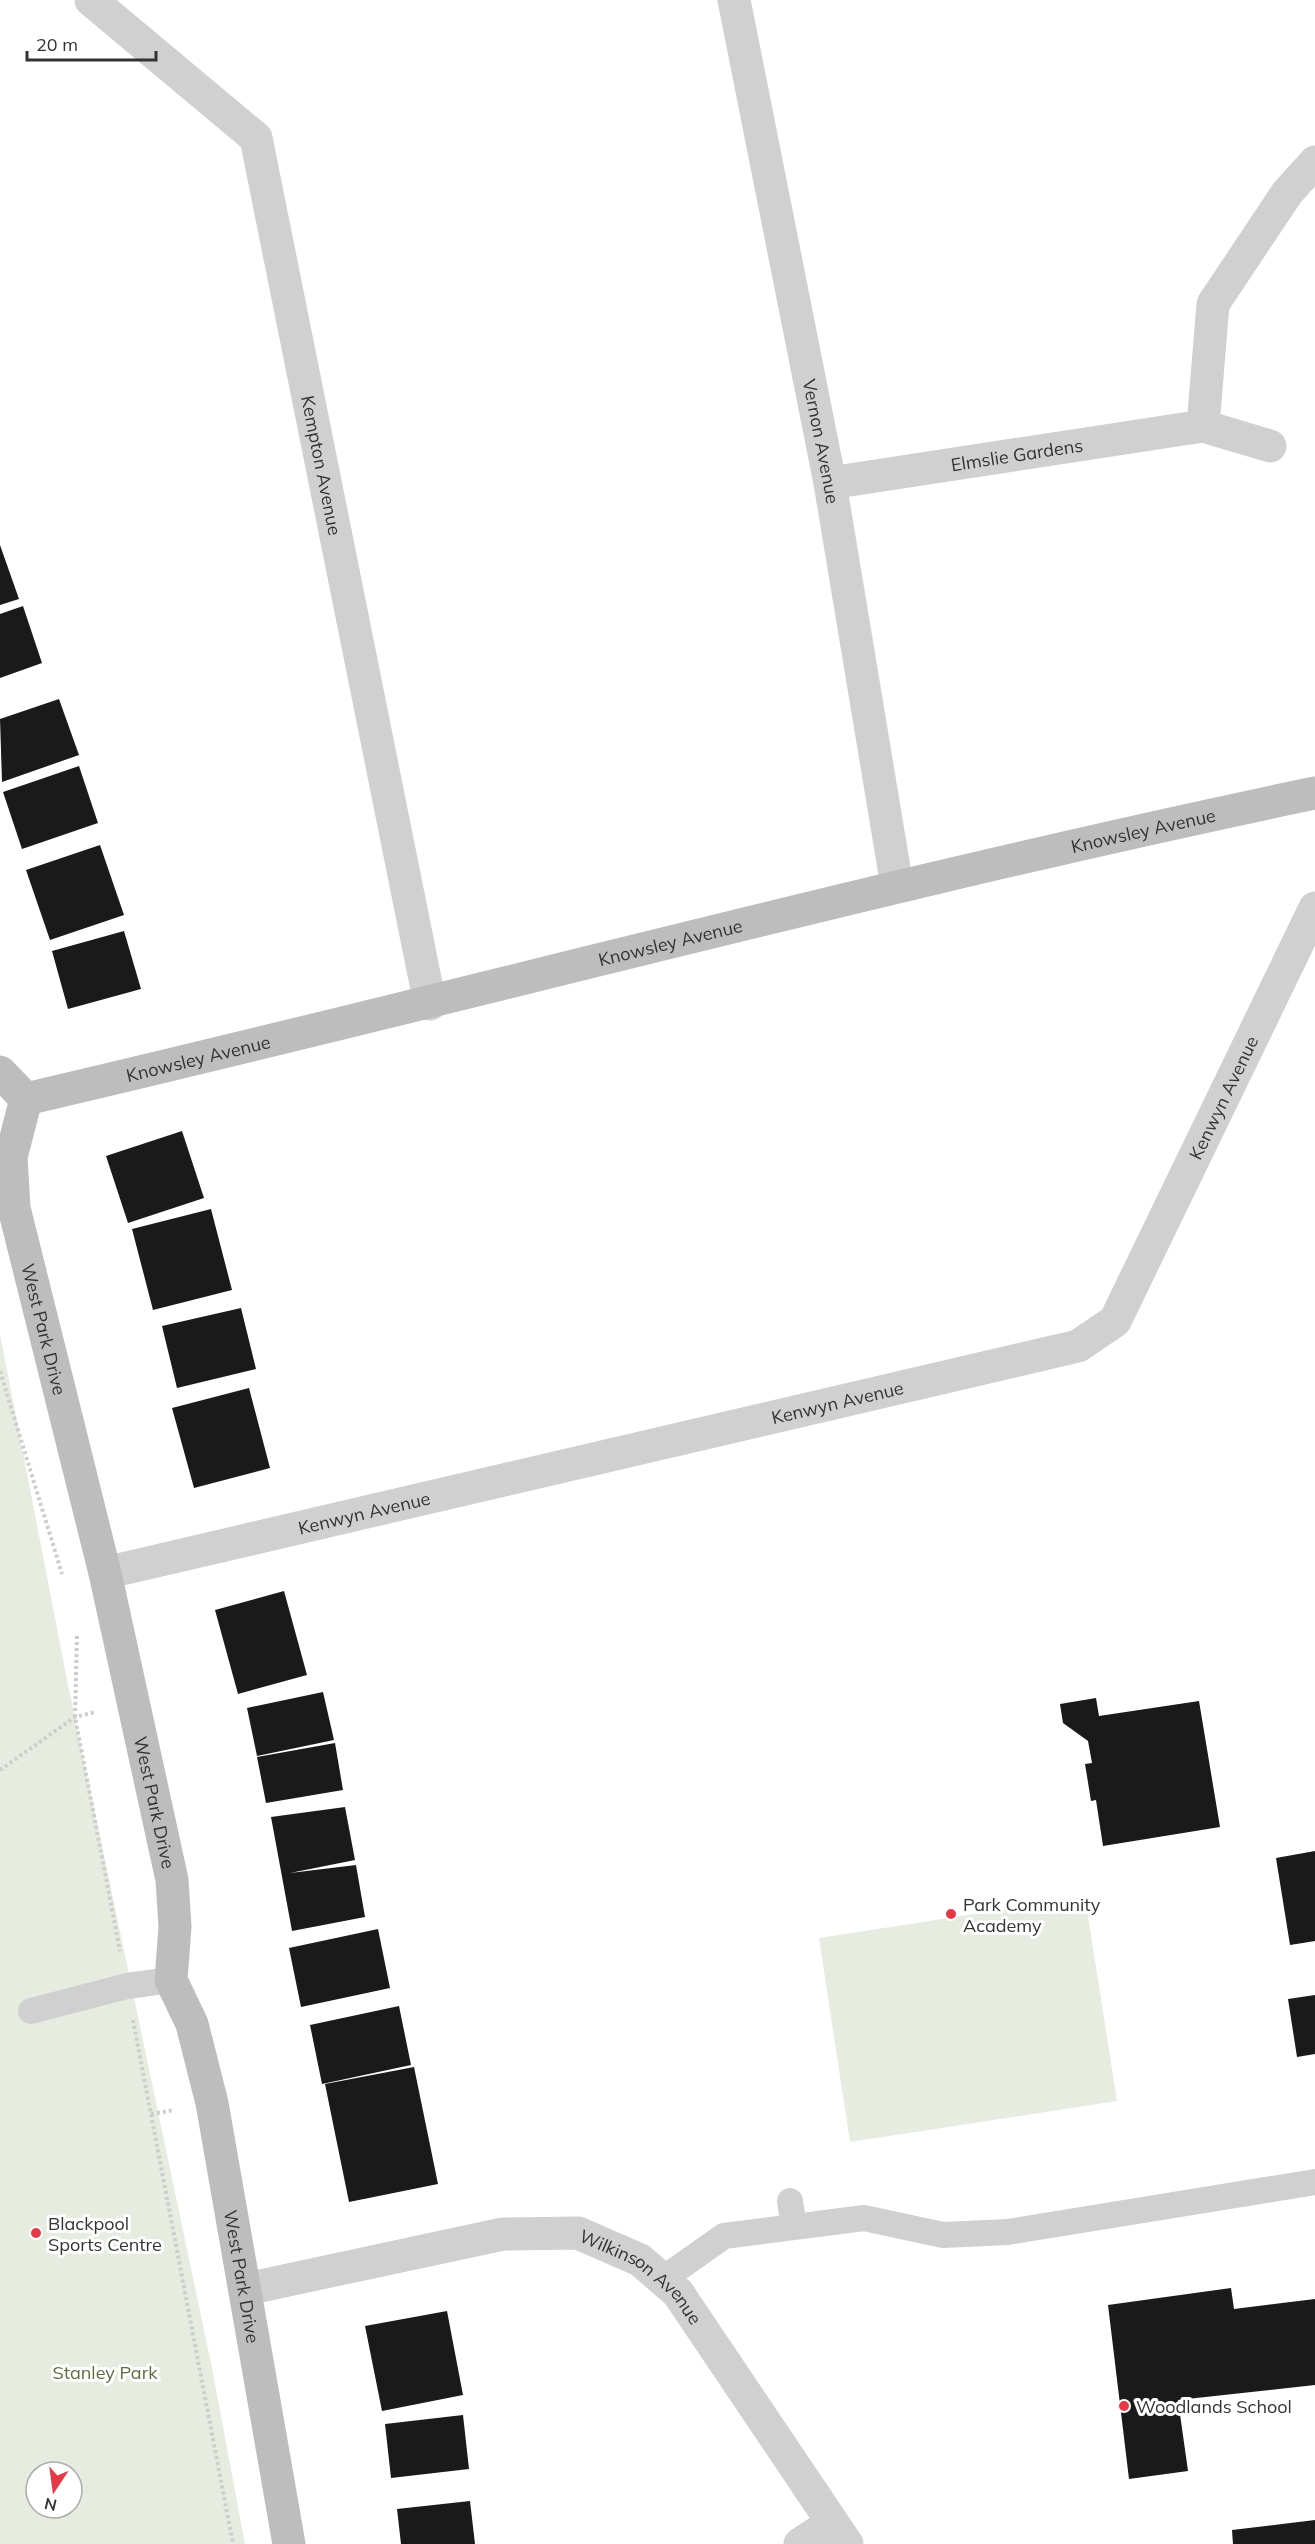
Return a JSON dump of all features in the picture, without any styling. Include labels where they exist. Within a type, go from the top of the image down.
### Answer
[{"type":"street","name":"Kempton Avenue","points":[[91,0],[256,138],[430,1004]]},
{"type":"street","name":"Vernon Avenue","points":[[734,0],[830,483],[897,886]]},
{"type":"street","points":[[1203,426],[1213,304],[1287,193],[1315,162]]},
{"type":"street","name":"Elmslie Gardens","points":[[830,483],[1203,426],[1270,446]]},
{"type":"street","name":"Knowsley Avenue","points":[[26,1099],[430,1004],[897,886],[1314,799]]},
{"type":"street","name":"Kenwyn Avenue","points":[[105,1573],[1078,1346],[1115,1321],[1315,908]]},
{"type":"street","points":[[0,1072],[26,1099]]},
{"type":"street","name":"West Park Drive","points":[[26,1099],[11,1157],[14,1208],[105,1573],[172,1880],[175,1927],[171,1980],[192,2024],[212,2103],[289,2544]]},
{"type":"street","name":"Wilkinson Avenue","points":[[246,2289],[503,2234],[578,2233],[640,2260],[678,2293],[839,2533]]},
{"type":"street","points":[[800,2544],[839,2533]]},
{"type":"lane","points":[[31,2011],[127,1986],[171,1980]]},
{"type":"lane","points":[[663,2279],[724,2236],[864,2218],[943,2235],[1008,2232],[1315,2182]]},
{"type":"lane","points":[[790,2201],[794,2227]]},
{"type":"path","points":[[0,1371],[63,1578]]},
{"type":"path","points":[[77,1635],[75,1717],[122,1957]]},
{"type":"path","points":[[0,1770],[75,1717]]},
{"type":"path","points":[[132,2014],[233,2544]]},
{"type":"path","points":[[151,2114],[178,2109]]},
{"type":"green space","name":"Stanley Park","points":[[0,1334],[68,1685],[211,2363],[245,2544],[0,2544]]},
{"type":"green space","points":[[1085,1897],[1117,2101],[850,2142],[819,1938]]},
{"type":"building","points":[[0,545],[19,599],[0,605]]},
{"type":"building","points":[[23,606],[42,663],[0,678],[0,614]]},
{"type":"building","points":[[59,699],[79,755],[2,782],[0,719]]},
{"type":"building","points":[[79,766],[98,823],[22,849],[3,792]]},
{"type":"building","points":[[100,845],[124,915],[50,940],[26,870]]},
{"type":"building","points":[[124,931],[141,989],[68,1009],[52,951]]},
{"type":"building","points":[[182,1131],[204,1198],[128,1223],[106,1156]]},
{"type":"building","points":[[211,1209],[232,1290],[153,1310],[132,1229]]},
{"type":"building","points":[[241,1308],[256,1369],[177,1388],[162,1326]]},
{"type":"building","points":[[249,1388],[270,1468],[194,1488],[172,1408]]},
{"type":"building","points":[[284,1591],[307,1675],[238,1694],[215,1610]]},
{"type":"building","points":[[323,1692],[334,1740],[257,1756],[247,1708]]},
{"type":"building","points":[[1096,1698],[1099,1716],[1199,1701],[1220,1827],[1103,1846],[1096,1800],[1091,1801],[1085,1764],[1092,1763],[1088,1741],[1063,1723],[1060,1704]]},
{"type":"building","points":[[335,1743],[343,1790],[266,1803],[257,1757]]},
{"type":"building","points":[[345,1807],[355,1860],[290,1873],[356,1865],[365,1917],[292,1931],[271,1817]]},
{"type":"building","points":[[1315,1851],[1315,1941],[1290,1945],[1276,1858]]},
{"type":"building","points":[[378,1929],[390,1988],[301,2007],[289,1948]]},
{"type":"building","points":[[1315,1995],[1315,2054],[1297,2057],[1288,1999]]},
{"type":"building","points":[[399,2006],[411,2065],[322,2084],[310,2025]]},
{"type":"building","points":[[414,2067],[438,2184],[349,2202],[325,2084]]},
{"type":"building","points":[[1231,2288],[1234,2309],[1315,2299],[1315,2385],[1178,2400],[1188,2471],[1129,2479],[1108,2305]]},
{"type":"building","points":[[447,2311],[463,2395],[382,2411],[365,2326]]},
{"type":"building","points":[[463,2415],[469,2469],[391,2478],[385,2424]]},
{"type":"building","points":[[470,2501],[475,2544],[401,2544],[397,2509]]},
{"type":"building","points":[[1315,2520],[1315,2544],[1233,2544],[1232,2530]]},
{"type":"place","name":"Park Community Academy","points":[[951,1914]]},
{"type":"place","name":"Blackpool Sports Centre","points":[[36,2233]]},
{"type":"place","name":"Woodlands School","points":[[1124,2406]]}]
